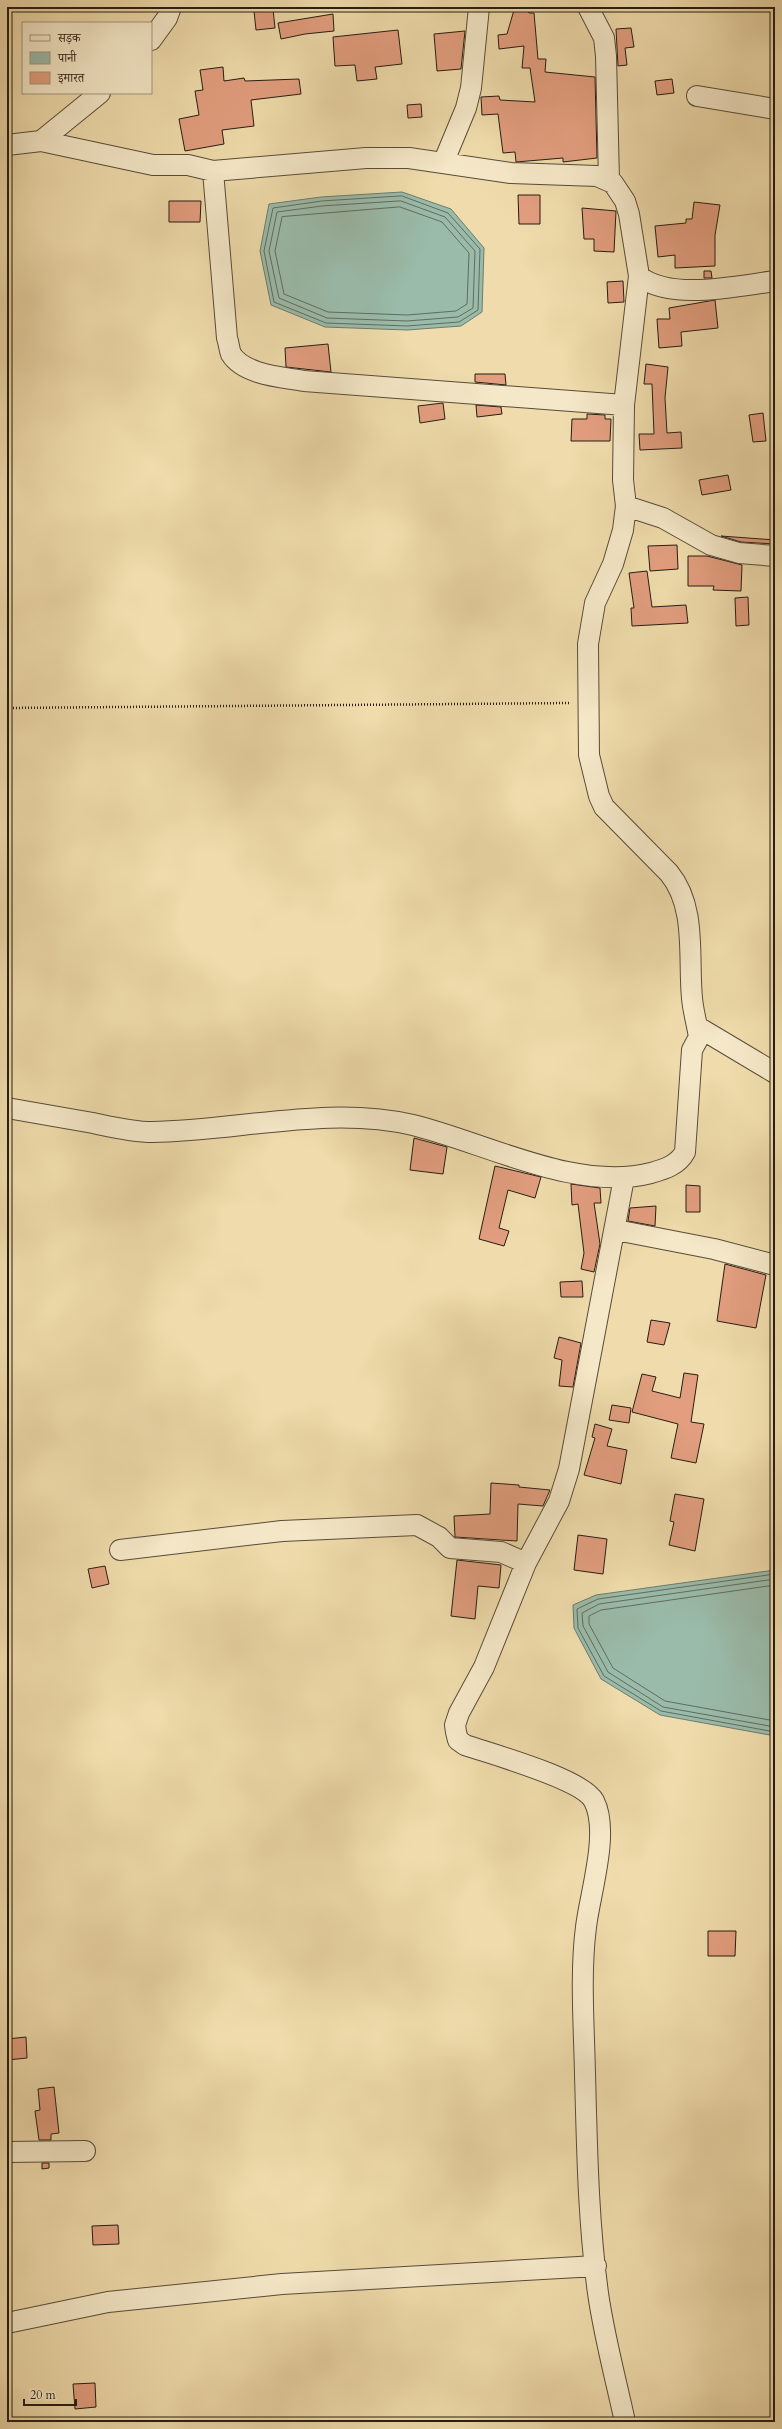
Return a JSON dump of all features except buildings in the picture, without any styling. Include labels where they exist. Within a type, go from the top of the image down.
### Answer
[{"type":"street","points":[[152,39],[167,18],[171,7],[175,7]]},
{"type":"street","points":[[444,161],[470,95],[479,7]]},
{"type":"street","points":[[588,7],[604,38],[606,56],[608,180]]},
{"type":"street","points":[[41,141],[99,94]]},
{"type":"street","points":[[697,96],[775,109]]},
{"type":"street","points":[[7,145],[41,141],[153,165],[188,165],[213,171],[366,158],[409,158],[444,161],[512,173],[575,174],[597,176],[608,180],[619,191],[629,214],[639,276],[624,405],[623,480],[626,506],[624,530],[618,550],[595,603],[591,619],[588,644],[590,755],[599,796],[614,819],[672,878],[680,894],[688,919],[692,998],[699,1037]]},
{"type":"street","points":[[213,171],[228,338],[231,353],[238,362],[274,375],[304,381],[624,405]]},
{"type":"street","points":[[639,276],[657,286],[680,289],[710,289],[775,281]]},
{"type":"street","points":[[626,506],[663,518],[712,545],[739,553],[775,556]]},
{"type":"street","points":[[7,1108],[150,1132],[302,1120],[376,1118],[436,1131],[503,1154],[568,1171],[604,1178],[624,1178],[665,1168],[675,1164],[685,1152],[692,1050],[703,1030],[772,1065]]},
{"type":"street","points":[[624,1178],[616,1230],[569,1469],[560,1501],[526,1563],[455,1725],[458,1740],[465,1745],[568,1781],[584,1791],[594,1800],[598,1812],[598,1859],[586,1927],[584,2015],[588,2189],[598,2295],[625,2422]]},
{"type":"street","points":[[616,1230],[714,1249],[775,1265]]},
{"type":"street","points":[[120,1550],[289,1530],[417,1525],[439,1538],[450,1548],[501,1552],[526,1563]]},
{"type":"street","points":[[7,2152],[85,2151]]},
{"type":"street","points":[[7,2323],[108,2302],[282,2284],[596,2266]]},
{"type":"path","points":[[7,708],[590,703]]},
{"type":"water","points":[[402,192],[451,209],[484,248],[482,312],[461,326],[407,330],[325,327],[271,305],[260,251],[269,204],[321,197]]},
{"type":"water","points":[[775,1570],[775,1736],[660,1715],[601,1679],[574,1628],[573,1605],[596,1595]]}]
